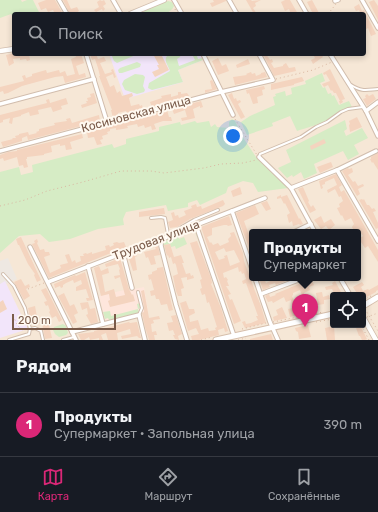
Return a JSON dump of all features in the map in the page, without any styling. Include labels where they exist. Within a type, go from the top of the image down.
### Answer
[{"type":"main road","points":[[366,306],[378,297]]},
{"type":"main road","points":[[216,340],[330,315]]},
{"type":"street","points":[[59,0],[66,12]]},
{"type":"street","points":[[113,0],[120,12]]},
{"type":"street","points":[[135,12],[164,0]]},
{"type":"street","points":[[174,0],[181,12]]},
{"type":"street","points":[[229,0],[236,12]]},
{"type":"street","points":[[299,0],[306,12]]},
{"type":"street","points":[[362,0],[378,28]]},
{"type":"street","points":[[0,51],[12,49]]},
{"type":"street","points":[[87,56],[107,122]]},
{"type":"street","points":[[204,56],[233,114]]},
{"type":"street","points":[[260,56],[273,80]]},
{"type":"street","points":[[331,56],[365,109],[378,136]]},
{"type":"street","points":[[0,104],[94,79]]},
{"type":"street","name":"Косиновская улица","points":[[0,151],[222,92],[273,80]]},
{"type":"street","points":[[365,109],[378,102]]},
{"type":"street","points":[[291,188],[337,170],[376,151]]},
{"type":"street","points":[[259,158],[291,188],[314,229]]},
{"type":"street","points":[[337,170],[378,241]]},
{"type":"street","name":"Трудовая улица","points":[[48,282],[123,253],[161,241],[168,235],[265,198]]},
{"type":"street","points":[[232,211],[249,260]]},
{"type":"street","points":[[300,229],[311,224]]},
{"type":"street","points":[[196,225],[234,336]]},
{"type":"street","points":[[161,241],[176,305],[187,340]]},
{"type":"street","points":[[30,247],[75,339]]},
{"type":"street","points":[[123,253],[132,288]]},
{"type":"street","points":[[88,266],[103,324]]},
{"type":"street","points":[[256,281],[278,340]]},
{"type":"street","points":[[261,294],[295,281]]},
{"type":"street","points":[[342,281],[348,292]]},
{"type":"street","points":[[72,332],[139,315],[145,340]]},
{"type":"street","points":[[366,322],[376,340]]},
{"type":"lane","points":[[348,83],[363,91],[378,89]]},
{"type":"lane","points":[[259,158],[260,154],[301,137],[341,112],[348,109],[365,109]]},
{"type":"lane","points":[[151,218],[165,218],[168,235],[194,220],[218,210]]},
{"type":"lane","points":[[3,274],[14,286],[22,303],[30,329],[29,334],[9,340]]},
{"type":"lane","points":[[138,292],[142,308],[139,315]]},
{"type":"lane","points":[[30,329],[36,328],[41,331],[43,340]]},
{"type":"lane","points":[[63,340],[75,339]]},
{"type":"path","points":[[331,12],[337,1]]},
{"type":"path","points":[[273,80],[313,70],[334,61]]},
{"type":"path","points":[[0,206],[25,200],[47,191],[121,171],[151,171],[164,173],[221,164],[243,163],[259,158],[233,114]]},
{"type":"path","points":[[28,289],[48,282]]},
{"type":"path","points":[[366,311],[378,331]]},
{"type":"path","points":[[366,317],[378,313]]},
{"type":"path","points":[[13,316],[18,326],[26,334]]},
{"type":"path","points":[[363,328],[369,340]]},
{"type":"shaded area","points":[[0,0],[378,0],[378,340],[0,340]]},
{"type":"shaded area","points":[[110,56],[201,56],[203,60],[178,70],[183,82],[125,99]]},
{"type":"shaded area","points":[[8,258],[17,279],[7,284],[5,282],[0,284],[0,261]]},
{"type":"shaded area","points":[[5,281],[28,329],[0,338],[0,284]]},
{"type":"shaded area","points":[[144,287],[148,311],[106,322],[99,296]]},
{"type":"green space","points":[[0,0],[21,0],[22,2],[33,0],[39,12],[12,12],[12,16],[11,14],[0,18]]},
{"type":"green space","points":[[168,1],[172,2],[174,6],[167,12],[144,12],[145,10]]},
{"type":"green space","points":[[112,56],[133,56],[117,63],[114,61]]},
{"type":"green space","points":[[167,56],[180,56],[177,59],[179,66],[195,60],[193,56],[197,56],[198,59],[202,58],[203,60],[178,70],[183,82],[152,90],[148,88],[149,83],[170,71],[166,58]]},
{"type":"green space","points":[[137,62],[141,64],[140,67],[119,73],[118,70],[120,68]]},
{"type":"green space","points":[[322,73],[325,81],[320,83],[323,88],[325,87],[328,94],[331,93],[332,96],[334,95],[339,105],[349,101],[352,107],[327,120],[297,131],[290,116],[272,123],[273,126],[247,135],[241,122],[250,116],[275,105],[273,97],[276,96],[275,94],[285,91],[286,96],[292,94],[291,88],[306,84],[305,81]]},
{"type":"green space","points":[[135,74],[143,75],[145,77],[143,86],[145,90],[144,92],[137,94],[125,90],[122,84],[124,80]]},
{"type":"green space","points":[[232,119],[235,121],[242,136],[256,157],[288,188],[258,192],[253,183],[243,181],[228,187],[226,193],[200,205],[197,200],[188,203],[188,207],[168,211],[166,205],[126,212],[123,219],[124,225],[98,229],[70,239],[49,242],[40,234],[19,236],[0,253],[0,172],[19,167],[21,175],[33,172],[32,165],[112,144],[114,148],[126,144],[126,139],[159,131],[159,127],[180,122],[181,125],[195,121],[197,123],[209,121],[211,127],[215,124],[217,127],[229,128],[229,122]]},
{"type":"green space","points":[[345,120],[347,129],[344,131],[346,136],[362,128],[368,138],[354,145],[359,154],[348,160],[343,151],[314,164],[317,173],[304,179],[301,172],[293,177],[292,175],[287,178],[278,168],[291,162],[286,150]]},
{"type":"green space","points":[[193,228],[196,229],[199,242],[194,229],[178,235],[179,239],[184,237],[187,244],[176,249],[175,246],[171,247],[170,244],[164,245],[164,250],[162,244],[165,239]]},
{"type":"green space","points":[[140,303],[141,308],[138,309],[137,304]]},
{"type":"green space","points":[[138,309],[139,313],[109,320],[108,318],[105,319],[103,312],[110,311],[111,316]]},
{"type":"green space","points":[[63,324],[66,326],[68,333],[59,337],[53,330],[54,327]]},
{"type":"building","points":[[46,0],[55,0],[62,12],[54,12],[53,10],[48,12],[46,8],[41,10],[38,3]]},
{"type":"building","points":[[63,0],[67,0],[71,9],[77,7],[79,11],[69,12]]},
{"type":"building","points":[[104,0],[106,4],[103,6],[105,9],[103,11],[102,9],[96,12],[94,10],[99,7],[97,2]]},
{"type":"building","points":[[213,0],[226,1],[212,7],[210,3],[214,2]]},
{"type":"building","points":[[246,0],[261,0],[255,3],[256,6],[253,8],[256,12],[253,12]]},
{"type":"building","points":[[290,0],[297,12],[290,12],[289,9],[285,11],[281,2]]},
{"type":"building","points":[[312,0],[318,12],[312,12],[307,2]]},
{"type":"building","points":[[374,0],[378,6],[378,20],[369,2]]},
{"type":"building","points":[[359,4],[362,11],[364,10],[365,12],[360,12],[359,10],[356,11],[354,7]]},
{"type":"building","points":[[366,14],[376,34],[371,36],[368,28],[366,29]]},
{"type":"building","points":[[12,54],[12,56],[29,56],[30,60],[20,60],[20,58],[13,59],[14,63],[9,66],[6,55]]},
{"type":"building","points":[[82,56],[84,63],[76,66],[79,75],[85,73],[86,77],[65,83],[63,76],[55,77],[22,86],[8,93],[4,94],[3,91],[0,92],[0,87],[24,81],[22,76],[25,75],[26,78],[32,76],[32,74],[46,70],[47,73],[59,70],[60,73],[65,71],[67,76],[75,74],[71,59]]},
{"type":"building","points":[[91,56],[97,56],[98,59],[104,57],[106,61],[100,63],[105,74],[112,72],[111,70],[113,69],[116,77],[114,78],[113,74],[106,77],[110,87],[114,85],[117,93],[120,91],[122,96],[132,93],[133,96],[129,98],[131,106],[139,104],[140,106],[142,105],[143,109],[127,113],[126,111],[118,113],[118,116],[113,118],[112,110],[99,76],[95,59],[92,60]]},
{"type":"building","points":[[154,56],[162,56],[169,70],[155,77],[152,72],[159,69],[157,65],[159,65]]},
{"type":"building","points":[[264,56],[267,56],[270,60],[272,59],[273,62],[271,63],[274,68],[283,66],[286,63],[289,68],[295,67],[296,71],[274,76]]},
{"type":"building","points":[[314,56],[323,57],[313,64],[311,60],[315,58]]},
{"type":"building","points":[[218,58],[222,66],[226,64],[229,71],[218,75],[212,61]]},
{"type":"building","points":[[248,59],[250,64],[237,68],[236,65]]},
{"type":"building","points":[[330,69],[345,99],[342,100],[343,102],[340,104],[336,93],[332,90],[331,91],[328,85],[324,87],[322,84],[330,81],[326,74],[324,75],[323,73]]},
{"type":"building","points":[[251,72],[252,74],[255,73],[256,76],[265,72],[267,77],[235,85],[233,77],[247,75],[246,74]]},
{"type":"building","points":[[302,77],[304,81],[294,85],[271,90],[271,84]]},
{"type":"building","points":[[212,80],[217,89],[205,93],[205,90],[212,89],[210,81]]},
{"type":"building","points":[[264,86],[265,89],[262,90],[263,95],[257,97],[258,103],[253,104],[249,93],[247,94],[246,90]]},
{"type":"building","points":[[178,92],[181,92],[181,94],[187,93],[190,97],[152,107],[150,102],[162,98],[161,96],[171,94],[171,97],[178,95]]},
{"type":"building","points":[[94,93],[97,103],[82,108],[81,105],[87,103],[87,98],[91,97],[90,94]]},
{"type":"building","points":[[232,93],[234,99],[236,98],[237,101],[240,100],[241,102],[238,104],[245,117],[241,119],[228,95]]},
{"type":"building","points":[[367,94],[369,96],[373,94],[376,99],[367,106],[363,99],[366,98],[365,96]]},
{"type":"building","points":[[66,98],[68,104],[61,106],[62,109],[53,112],[51,107],[38,110],[39,114],[30,116],[29,112],[13,118],[12,124],[9,123],[10,118],[3,120],[3,122],[0,123],[0,115],[47,103],[46,100],[49,99],[50,103]]},
{"type":"building","points":[[201,101],[203,107],[200,108],[200,106],[193,109],[195,118],[182,121],[181,118],[187,117],[185,110],[174,114],[172,109]]},
{"type":"building","points":[[167,110],[172,121],[163,121],[154,124],[156,129],[152,130],[151,126],[145,128],[144,125],[138,127],[137,124],[127,126],[128,128],[123,129],[110,129],[110,131],[107,132],[108,134],[102,136],[103,139],[100,140],[102,144],[97,145],[94,137],[88,138],[87,132]]},
{"type":"building","points":[[99,115],[100,121],[28,140],[27,136],[22,138],[22,141],[3,147],[1,142],[16,138],[15,136],[19,134],[28,132],[29,135],[37,133],[36,132],[39,131],[39,129],[55,125],[54,123],[67,121],[66,119],[70,118],[72,123]]},
{"type":"building","points":[[357,117],[362,127],[350,132],[349,121]]},
{"type":"building","points":[[82,134],[83,138],[70,142],[72,149],[66,150],[65,145],[60,146],[60,144],[51,146],[52,152],[44,155],[27,157],[28,167],[24,168],[23,165],[19,166],[17,157],[4,161],[3,158],[0,159],[0,155],[8,152]]},
{"type":"building","points":[[324,139],[326,143],[311,150],[310,146]]},
{"type":"building","points":[[378,153],[378,170],[370,159]]},
{"type":"building","points":[[331,162],[333,167],[320,173],[317,167]]},
{"type":"building","points":[[352,168],[353,172],[348,175],[353,182],[355,181],[358,186],[363,184],[364,186],[358,189],[360,194],[357,196],[342,171]]},
{"type":"building","points":[[336,174],[342,185],[339,187],[341,192],[344,190],[378,250],[378,262],[368,246],[365,248],[361,242],[361,238],[363,236],[361,229],[353,229],[352,227],[354,224],[351,218],[345,221],[342,215],[341,216],[337,208],[340,207],[339,204],[343,201],[341,196],[339,197],[335,189],[328,193],[327,190],[337,185],[334,178],[325,182],[325,184],[322,185],[323,188],[321,189],[319,181]]},
{"type":"building","points":[[240,187],[242,194],[233,197],[231,191]]},
{"type":"building","points":[[303,187],[309,201],[308,202],[311,207],[313,205],[316,210],[310,213],[298,189]]},
{"type":"building","points":[[281,195],[281,197],[287,195],[303,224],[293,226],[292,221],[289,223],[287,215],[290,213],[285,203],[284,204],[281,198],[277,199],[277,197]]},
{"type":"building","points":[[364,199],[367,205],[369,205],[372,209],[374,208],[376,211],[373,212],[378,223],[378,228],[376,229],[359,200]]},
{"type":"building","points":[[223,200],[225,204],[223,206],[190,219],[177,227],[170,228],[168,222],[173,220],[171,213],[174,212],[175,216],[178,215],[179,218],[186,215],[184,211],[192,208],[191,206],[196,204],[197,207],[201,206],[202,209]]},
{"type":"building","points":[[267,201],[271,209],[266,211],[261,203]]},
{"type":"building","points":[[255,205],[259,214],[244,221],[249,235],[249,248],[236,213]]},
{"type":"building","points":[[164,208],[165,214],[139,217],[139,212]]},
{"type":"building","points":[[229,216],[232,225],[212,228],[212,235],[207,237],[210,243],[211,242],[213,245],[218,243],[220,246],[229,242],[228,239],[231,236],[230,233],[234,232],[243,253],[249,275],[249,281],[251,281],[266,323],[245,328],[242,322],[245,321],[246,324],[251,323],[258,320],[256,316],[258,316],[246,283],[243,284],[242,281],[246,279],[244,273],[242,274],[241,271],[239,272],[238,267],[223,273],[224,278],[226,277],[228,280],[229,286],[226,286],[231,294],[228,295],[230,300],[232,299],[241,321],[234,324],[201,227]],"holes":[[[224,248],[226,252],[234,250],[240,262],[230,266],[227,255],[224,256],[225,258],[219,260],[215,252]]]},
{"type":"building","points":[[321,216],[324,223],[331,219],[335,225],[330,229],[326,226],[321,229],[314,220]]},
{"type":"building","points":[[21,237],[41,280],[37,282],[34,275],[35,274],[18,245],[16,239]]},
{"type":"building","points":[[37,239],[40,250],[44,249],[45,252],[49,252],[50,255],[44,257],[50,273],[61,268],[60,265],[68,263],[65,255],[69,254],[72,262],[75,260],[76,263],[81,261],[80,256],[84,256],[83,254],[92,252],[92,254],[106,250],[105,246],[109,245],[110,247],[114,245],[113,243],[124,242],[126,247],[49,278],[32,244],[35,243],[34,241]]},
{"type":"building","points":[[197,241],[228,331],[225,332],[224,328],[218,330],[219,335],[199,340],[192,340],[191,336],[199,334],[196,328],[188,331],[180,303],[186,301],[189,309],[194,309],[195,313],[189,316],[190,322],[198,320],[201,330],[208,328],[209,331],[216,330],[215,328],[217,327],[209,302],[207,303],[205,294],[202,295],[200,289],[202,288],[200,280],[202,279],[190,243]]},
{"type":"building","points":[[170,244],[174,257],[181,255],[186,274],[190,273],[194,278],[187,280],[187,277],[181,278],[184,288],[181,289],[182,296],[178,296],[173,276],[178,274],[176,265],[175,263],[173,264],[171,257],[169,258],[168,255],[167,256],[164,245]]},
{"type":"building","points":[[158,246],[160,255],[154,256],[156,264],[151,265],[144,252],[156,249],[155,247]]},
{"type":"building","points":[[134,253],[137,256],[135,257],[137,270],[133,271],[129,259],[131,258],[130,254]]},
{"type":"building","points":[[120,258],[129,289],[132,295],[133,294],[135,301],[110,307],[108,301],[110,300],[109,294],[101,296],[94,268],[99,266],[101,271],[108,268],[109,273],[102,275],[105,292],[114,289],[116,297],[125,295],[120,277],[115,279],[114,276],[120,275],[118,264],[106,267],[105,264]]},
{"type":"building","points":[[163,267],[173,310],[169,311],[167,304],[161,305],[159,299],[156,299],[155,295],[151,296],[150,291],[154,290],[151,279],[149,280],[148,275],[152,274],[152,272],[157,270],[157,268]]},
{"type":"building","points":[[85,272],[93,300],[87,301],[86,298],[89,298],[86,289],[76,291],[76,287],[82,284],[81,280],[74,283],[73,280],[63,285],[61,288],[60,286],[55,288],[54,284]]},
{"type":"building","points":[[21,279],[25,286],[29,284],[30,287],[26,289],[30,296],[24,300],[14,282]]},
{"type":"building","points":[[260,281],[265,281],[266,283],[270,281],[286,281],[276,285],[275,283],[269,285],[270,287],[263,290]]},
{"type":"building","points":[[306,281],[312,281],[314,285],[309,287],[310,290],[304,293],[304,300],[300,290],[293,293],[292,296],[296,306],[314,304],[314,312],[290,317],[288,309],[293,308],[291,300],[286,302],[284,297],[273,303],[272,301],[268,302],[265,296],[269,294],[270,297],[276,295],[275,294]]},
{"type":"building","points":[[335,281],[341,292],[334,292],[332,289],[326,290],[325,287],[333,285],[332,283]]},
{"type":"building","points":[[362,282],[364,285],[361,287],[363,291],[369,290],[378,285],[378,290],[366,297],[366,292],[356,292],[353,287]]},
{"type":"building","points":[[46,288],[62,320],[59,322],[56,316],[52,318],[48,305],[46,306],[44,302],[47,301],[41,290]]},
{"type":"building","points":[[144,290],[149,318],[159,316],[160,319],[153,320],[154,323],[151,324],[152,332],[156,331],[157,335],[154,335],[155,340],[149,340],[145,327],[142,313],[144,312],[144,307],[141,291]]},
{"type":"building","points":[[322,292],[323,297],[329,295],[330,299],[324,300],[324,304],[318,305],[316,293]]},
{"type":"building","points":[[64,293],[70,306],[74,304],[78,313],[74,315],[77,322],[73,324],[58,296]]},
{"type":"building","points":[[3,300],[7,309],[0,313],[0,302]]},
{"type":"building","points":[[88,302],[90,309],[95,308],[98,322],[91,324],[86,315],[88,314],[87,308],[82,310],[80,303]]},
{"type":"building","points":[[35,306],[38,322],[31,324],[28,308]]},
{"type":"building","points":[[282,307],[287,318],[274,321],[273,317],[278,315],[276,310]]},
{"type":"building","points":[[176,315],[182,334],[178,336],[179,340],[175,339],[173,330],[169,331],[167,323],[173,322],[171,316]]},
{"type":"building","points":[[48,321],[52,338],[45,339],[42,323]]},
{"type":"building","points":[[129,322],[137,322],[141,338],[137,336],[122,339],[121,336],[131,334],[130,329],[117,333],[118,340],[108,340],[106,333],[101,335],[103,340],[99,340],[99,338],[90,340],[89,337],[81,340],[78,334],[94,332]]},
{"type":"building","points":[[308,325],[311,337],[299,339],[298,332],[295,328]]},
{"type":"building","points":[[325,328],[334,328],[335,340],[327,340]]},
{"type":"building","points":[[356,328],[362,328],[367,339],[362,340]]},
{"type":"building","points":[[271,334],[273,340],[250,340],[250,339]]},
{"type":"place","name":"Продукты","points":[[305,327]]}]
